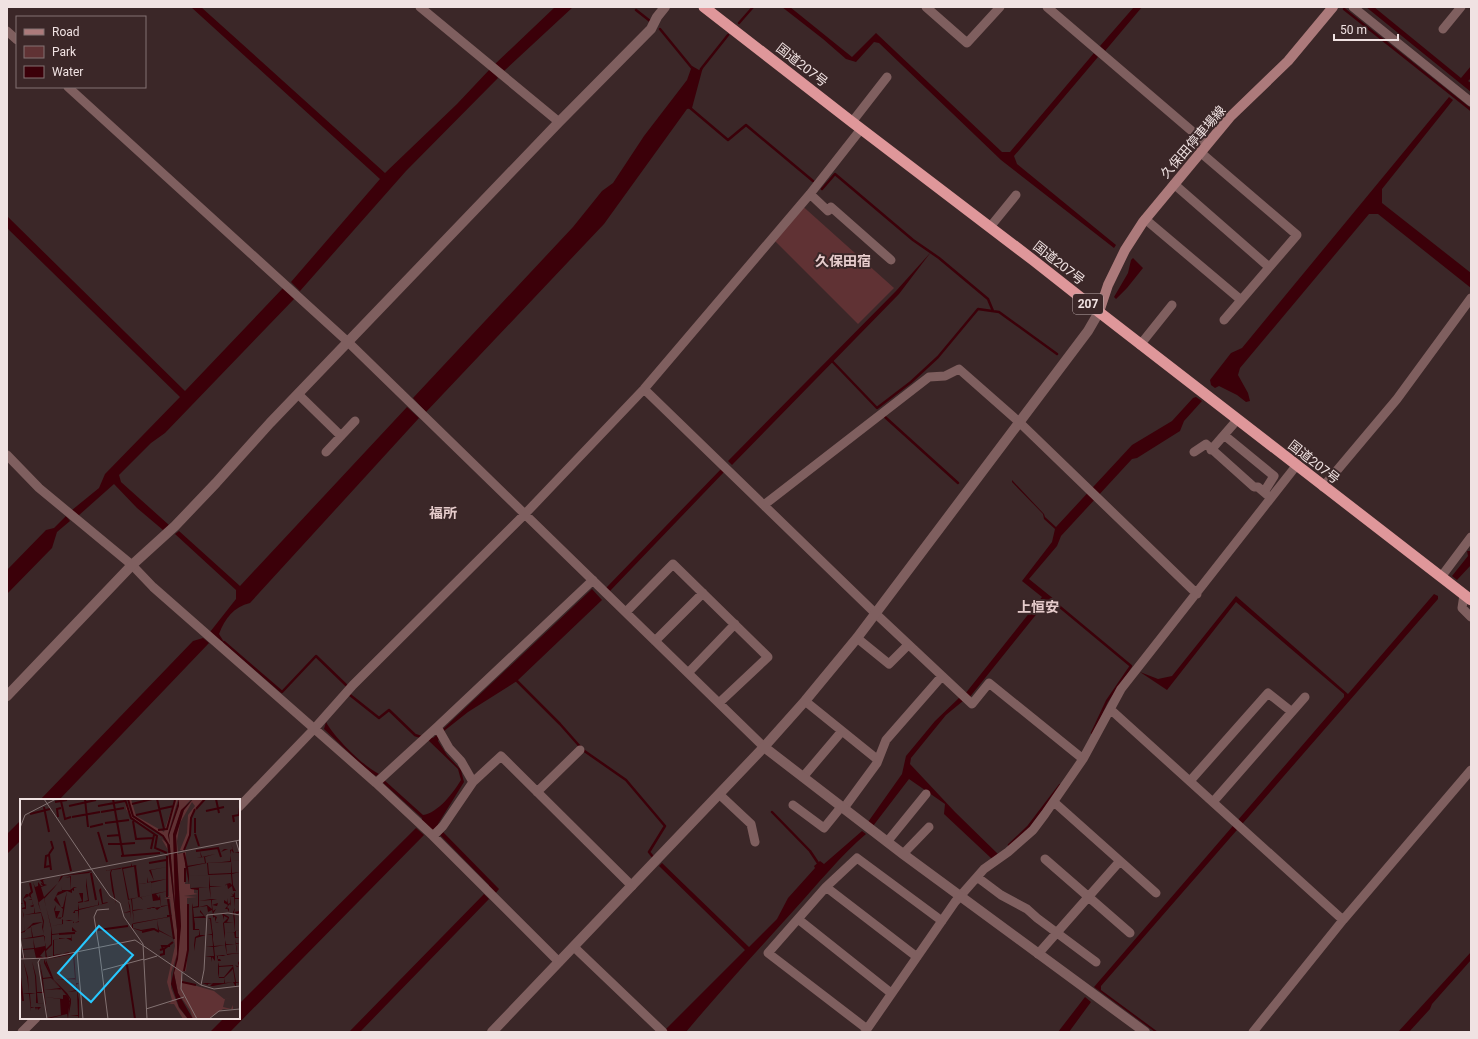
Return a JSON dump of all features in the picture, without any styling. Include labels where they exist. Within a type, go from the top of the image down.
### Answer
[{"type":"highway","name":"国道207号","points":[[704,7],[1468,598]]},
{"type":"main road","name":"久保田停車場線","points":[[1099,312],[1108,285],[1125,250],[1145,219],[1230,117],[1288,61],[1333,7]]},
{"type":"street","points":[[420,7],[559,122]]},
{"type":"street","points":[[7,696],[132,565],[175,526],[298,394],[559,122],[651,29],[657,17],[665,7]]},
{"type":"street","points":[[926,7],[967,43],[1000,7]]},
{"type":"street","points":[[1047,7],[1099,52],[1297,235],[1224,320]]},
{"type":"street","points":[[1353,7],[1471,102]]},
{"type":"street","points":[[1442,29],[1461,7]]},
{"type":"street","points":[[7,31],[16,39]]},
{"type":"street","points":[[852,122],[887,77]]},
{"type":"street","points":[[69,88],[348,342],[764,747],[960,897],[1145,1032]]},
{"type":"street","points":[[240,806],[314,729],[353,685],[525,514],[644,389],[810,194],[861,129]]},
{"type":"street","points":[[1174,184],[1270,267]]},
{"type":"street","points":[[810,194],[828,210],[831,207],[891,260]]},
{"type":"street","points":[[990,227],[1016,195]]},
{"type":"street","points":[[1145,219],[1241,300]]},
{"type":"street","points":[[1323,487],[1397,400],[1471,298]]},
{"type":"street","points":[[1140,345],[1172,305]]},
{"type":"street","points":[[492,1032],[764,747],[805,701],[857,638],[1088,331],[1099,312]]},
{"type":"street","points":[[764,505],[929,377],[945,376],[959,369],[1019,422],[1198,594]]},
{"type":"street","points":[[644,389],[875,613],[972,704],[989,683],[1083,759]]},
{"type":"street","points":[[298,394],[341,436]]},
{"type":"street","points":[[1212,450],[1237,420]]},
{"type":"street","points":[[326,452],[356,421]]},
{"type":"street","points":[[1224,435],[1274,476],[1264,492]]},
{"type":"street","points":[[1194,452],[1206,444],[1254,488],[1258,487],[1271,498]]},
{"type":"street","points":[[7,455],[39,488],[132,565],[153,587],[376,783],[433,836],[559,962]]},
{"type":"street","points":[[942,921],[857,858],[826,887],[768,953],[866,1030],[960,897],[984,869],[1008,852],[1032,830],[1054,802],[1083,759],[1121,689],[1198,594],[1296,466]]},
{"type":"street","points":[[1441,577],[1471,537]]},
{"type":"street","points":[[626,612],[673,564],[735,624],[768,657],[719,703]]},
{"type":"street","points":[[376,783],[593,580]]},
{"type":"street","points":[[655,641],[702,593]]},
{"type":"street","points":[[1468,598],[1462,608],[1471,617]]},
{"type":"street","points":[[688,673],[735,624]]},
{"type":"street","points":[[857,638],[889,664],[908,644]]},
{"type":"street","points":[[793,804],[824,828],[843,808],[878,760],[886,740],[942,676]]},
{"type":"street","points":[[1190,781],[1268,693],[1292,712]]},
{"type":"street","points":[[1213,802],[1305,697]]},
{"type":"street","points":[[805,701],[878,760]]},
{"type":"street","points":[[1110,709],[1343,920]]},
{"type":"street","points":[[437,727],[449,748],[462,761],[473,782]]},
{"type":"street","points":[[803,777],[842,731]]},
{"type":"street","points":[[537,792],[580,750]]},
{"type":"street","points":[[433,836],[443,826],[473,782],[501,756],[632,886]]},
{"type":"street","points":[[1253,1032],[1343,920],[1471,770]]},
{"type":"street","points":[[719,794],[751,824],[755,842]]},
{"type":"street","points":[[887,842],[926,794]]},
{"type":"street","points":[[1054,802],[1156,893]]},
{"type":"street","points":[[903,854],[928,827]]},
{"type":"street","points":[[1045,859],[1130,933]]},
{"type":"street","points":[[1038,954],[1120,861]]},
{"type":"street","points":[[977,877],[1001,895],[1027,909],[1056,933],[1096,962]]},
{"type":"street","points":[[826,887],[917,957]]},
{"type":"street","points":[[798,920],[892,993]]},
{"type":"street","points":[[574,947],[662,1031]]},
{"type":"street","points":[[22,1032],[35,1019]]},
{"type":"green space","points":[[798,202],[894,288],[858,324],[770,236]]},
{"type":"water","points":[[191,7],[201,7],[385,173],[457,104],[490,69],[498,78],[406,171],[300,291],[291,282],[380,179]]},
{"type":"water","points":[[555,7],[573,7],[504,71],[495,64]]},
{"type":"water","points":[[782,7],[790,7],[852,57],[876,33],[1002,152],[1010,152],[1094,53],[1098,57],[1014,156],[1017,164],[1116,245],[1114,248],[1001,160],[879,43],[874,42],[856,62],[846,59]]},
{"type":"water","points":[[1134,7],[1142,7],[1105,51],[1100,46]]},
{"type":"water","points":[[1366,7],[1374,7],[1461,78],[1471,66],[1471,78],[1468,81],[1471,83],[1471,92]]},
{"type":"water","points":[[692,66],[699,70],[703,67],[692,108],[687,109],[604,224],[426,412],[413,398],[573,227],[602,191],[613,183],[644,136],[687,80]]},
{"type":"water","points":[[1449,97],[1453,100],[1382,189],[1382,203],[1471,273],[1471,288],[1378,214],[1369,214],[1240,368],[1238,375],[1248,393],[1250,401],[1246,402],[1237,395],[1219,386],[1215,388],[1211,385],[1210,380],[1231,353],[1242,348]]},
{"type":"water","points":[[7,216],[185,391],[283,288],[295,298],[165,433],[151,443],[119,475],[121,482],[169,525],[163,530],[137,508],[114,484],[78,516],[72,510],[99,488],[105,474],[180,397],[7,228]]},
{"type":"water","points":[[931,252],[899,294],[732,465],[728,461],[896,291]]},
{"type":"water","points":[[1133,258],[1143,268],[1116,299],[1114,297],[1128,273],[1131,260]]},
{"type":"water","points":[[1196,397],[1202,401],[1184,421],[1180,431],[1137,458],[1132,459],[1061,536],[1057,546],[1029,579],[1055,600],[1052,605],[1047,601],[969,698],[965,694],[1042,597],[1022,581],[1052,542],[1055,529],[1044,519],[1043,514],[1012,482],[1012,480],[1056,527],[1132,445],[1172,421],[1193,398]]},
{"type":"water","points":[[407,407],[419,418],[250,603],[239,607],[227,618],[219,634],[224,642],[218,640],[210,632],[236,599],[236,590],[175,534],[179,531],[240,586]]},
{"type":"water","points":[[722,468],[725,471],[610,591],[606,588]]},
{"type":"water","points":[[66,516],[70,521],[57,532],[52,548],[7,594],[7,570],[46,530],[54,528]]},
{"type":"water","points":[[1467,551],[1471,551],[1471,565],[1457,580],[1452,576],[1468,556]]},
{"type":"water","points":[[592,589],[602,600],[517,681],[468,712],[444,731],[443,729]]},
{"type":"water","points":[[1434,594],[1438,596],[1438,599],[1101,986],[1101,990],[1158,1032],[1155,1032],[1094,987],[1344,697],[1344,694],[1236,602],[1167,690],[1140,672],[1158,679],[1172,676],[1236,596],[1348,694]]},
{"type":"water","points":[[203,638],[209,643],[60,799],[41,799],[193,641]]},
{"type":"water","points":[[960,697],[963,701],[946,715],[911,758],[910,764],[955,812],[999,855],[992,859],[944,814],[945,804],[909,779],[873,826],[868,822],[902,774],[906,756],[935,721]]},
{"type":"water","points":[[326,722],[335,735],[350,751],[365,765],[379,774],[376,776],[368,771],[324,729]]},
{"type":"water","points":[[439,733],[440,735],[438,741],[447,755],[461,770],[464,782],[438,824],[438,827],[434,830],[430,829],[422,822],[422,818],[381,781],[383,779],[423,815],[434,811],[454,791],[461,780],[458,769],[428,740]]},
{"type":"water","points":[[20,821],[20,841],[7,854],[7,834]]},
{"type":"water","points":[[416,828],[424,835],[230,1032],[210,1032],[223,1019],[240,1019],[240,1003]]},
{"type":"water","points":[[862,831],[866,834],[829,870],[686,1032],[663,1032],[745,950],[659,866],[662,863],[749,947],[777,919],[788,898],[815,868],[814,866],[820,861],[824,864]]},
{"type":"water","points":[[443,832],[499,889],[495,894],[489,889],[489,885],[440,835]]},
{"type":"water","points":[[484,894],[489,899],[360,1032],[349,1032]]},
{"type":"water","points":[[1471,952],[1471,960],[1432,1004],[1430,1009],[1409,1032],[1398,1032]]},
{"type":"water","points":[[1085,997],[1091,1002],[1069,1032],[1058,1032]]},
{"type":"waterway","points":[[739,23],[753,7]]},
{"type":"waterway","points":[[1344,9],[1471,110]]},
{"type":"waterway","points":[[636,10],[650,21]]},
{"type":"waterway","points":[[660,29],[692,68]]},
{"type":"waterway","points":[[701,69],[728,35]]},
{"type":"waterway","points":[[689,107],[728,140],[746,125],[813,181]]},
{"type":"waterway","points":[[822,189],[835,174],[913,240],[939,258],[988,299],[993,311]]},
{"type":"waterway","points":[[832,361],[877,408],[911,382],[938,357],[978,309],[999,312],[1057,354]]},
{"type":"waterway","points":[[885,417],[958,483]]},
{"type":"waterway","points":[[1054,602],[1131,666],[1107,701],[1092,733]]},
{"type":"waterway","points":[[224,642],[282,692],[316,656],[346,685]]},
{"type":"waterway","points":[[517,681],[560,724],[583,750],[626,780],[665,826],[649,852],[653,857]]},
{"type":"waterway","points":[[350,695],[379,718],[389,710],[415,735],[421,737]]},
{"type":"waterway","points":[[1009,845],[1028,827],[1060,785]]},
{"type":"waterway","points":[[772,812],[810,851],[818,863]]},
{"type":"district","name":"久保田宿","points":[[843,261]]},
{"type":"district","name":"福所","points":[[443,513]]},
{"type":"district","name":"上恒安","points":[[1038,607]]}]
